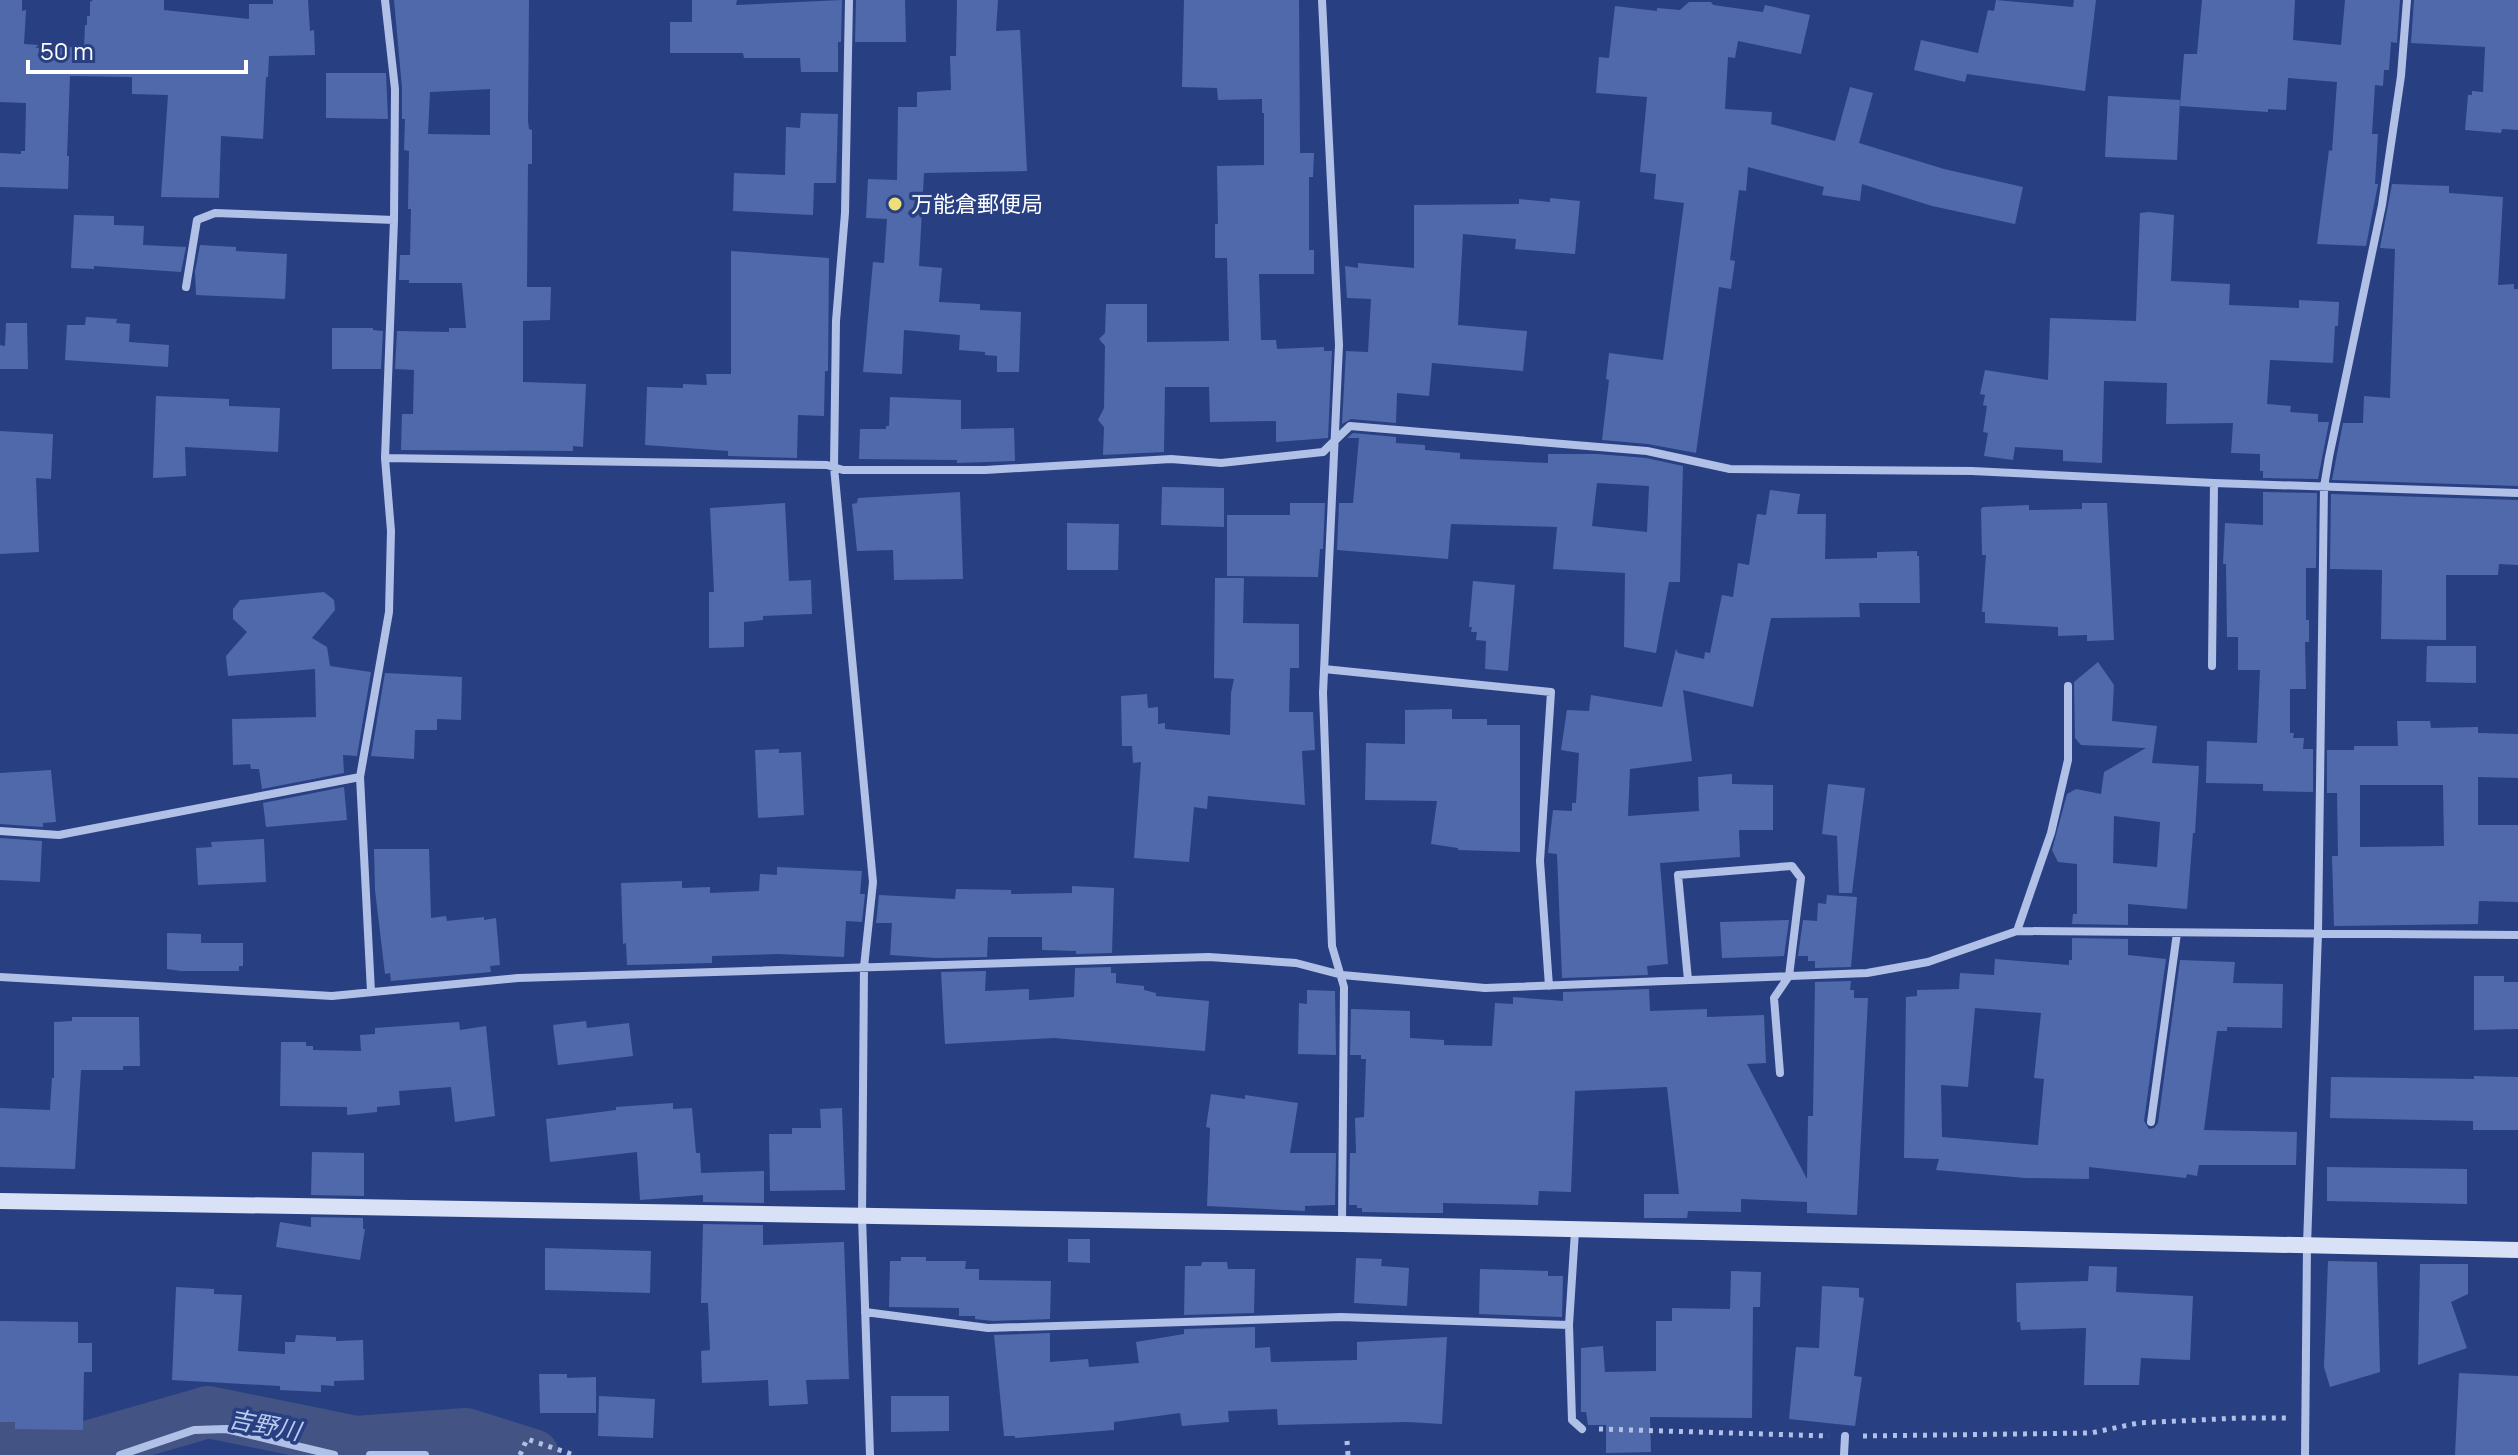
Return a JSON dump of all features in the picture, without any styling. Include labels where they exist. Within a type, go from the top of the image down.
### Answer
[{"type":"street","points":[[371,992],[360,777],[389,612],[391,531],[385,458],[394,220],[395,89],[385,0]]},
{"type":"street","points":[[849,0],[845,213],[836,321],[834,467],[873,882],[864,967],[862,1217],[870,1455]]},
{"type":"street","points":[[1322,0],[1339,345],[1323,693],[1332,946],[1344,987],[1342,1224]]},
{"type":"street","points":[[2305,1455],[2307,1245],[2318,933],[2324,487],[2382,205],[2401,76],[2407,0]]},
{"type":"street","points":[[186,287],[197,220],[215,213],[394,220]]},
{"type":"street","points":[[385,458],[834,467],[843,470],[985,470],[1171,459],[1221,463],[1323,452],[1350,426],[1647,451],[1730,469],[1972,471],[2518,493]]},
{"type":"street","points":[[2212,666],[2214,483]]},
{"type":"street","points":[[1324,669],[1551,692],[1540,861],[1549,986]]},
{"type":"street","points":[[2017,931],[2051,833],[2068,760],[2068,686]]},
{"type":"street","points":[[0,831],[59,835],[360,777]]},
{"type":"street","points":[[1688,980],[1678,875],[1792,866],[1801,878],[1789,976],[1774,998],[1780,1073]]},
{"type":"street","points":[[0,977],[332,996],[518,978],[1209,957],[1296,963],[1342,975],[1485,988],[1867,973],[1928,962],[2017,931],[2518,935]]},
{"type":"street","points":[[2151,1122],[2177,933]]},
{"type":"street","points":[[0,1201],[1342,1224],[2518,1250]]},
{"type":"street","points":[[1575,1231],[1569,1325],[1572,1420],[1582,1429]]},
{"type":"street","points":[[865,1312],[988,1328],[1341,1317],[1569,1325]]},
{"type":"street","points":[[120,1455],[194,1430],[226,1429],[334,1455]]},
{"type":"street","points":[[1844,1455],[1845,1436]]},
{"type":"street","points":[[370,1455],[425,1455]]},
{"type":"path","points":[[1582,1429],[1845,1436],[2091,1433],[2138,1423],[2239,1418],[2305,1419]]},
{"type":"path","points":[[520,1455],[527,1439],[574,1455]]},
{"type":"path","points":[[1347,1441],[1348,1455]]},
{"type":"building","points":[[0,0],[22,0],[22,11],[26,10],[24,44],[84,48],[85,25],[93,0],[164,0],[164,10],[249,19],[249,4],[308,0],[315,55],[269,56],[263,139],[221,136],[219,198],[161,197],[168,95],[132,94],[132,77],[70,76],[68,189],[0,187],[0,153],[21,154],[25,151],[26,103],[0,102]]},
{"type":"building","points":[[394,0],[529,0],[528,121],[532,130],[532,164],[528,164],[527,287],[551,287],[550,320],[523,321],[523,382],[586,384],[583,447],[573,446],[573,451],[401,450],[402,414],[413,414],[414,370],[395,369],[397,331],[449,332],[449,328],[466,328],[462,283],[409,283],[409,280],[399,280],[400,255],[410,255],[411,209],[408,209],[409,151],[404,150]],"holes":[[[490,89],[490,135],[428,134],[430,92]]]},
{"type":"building","points":[[692,0],[737,0],[736,5],[842,0],[838,72],[801,72],[800,58],[744,58],[743,53],[670,53],[670,22],[692,22]]},
{"type":"building","points":[[856,0],[905,0],[906,42],[855,42]]},
{"type":"building","points":[[957,0],[998,0],[996,31],[1020,30],[1027,171],[924,173],[919,266],[942,268],[939,302],[980,304],[980,310],[1021,312],[1019,372],[997,372],[997,356],[959,350],[960,335],[904,330],[902,374],[863,372],[873,262],[884,263],[887,219],[866,218],[868,179],[897,180],[898,107],[917,107],[917,92],[951,90],[950,56],[956,56]]},
{"type":"building","points":[[1184,0],[1299,0],[1300,153],[1314,153],[1313,177],[1309,177],[1309,250],[1314,250],[1314,274],[1259,274],[1261,340],[1276,340],[1277,349],[1324,347],[1324,351],[1332,351],[1328,438],[1276,442],[1276,421],[1210,422],[1209,387],[1165,387],[1164,452],[1103,455],[1104,427],[1098,420],[1104,408],[1105,346],[1099,339],[1105,333],[1106,304],[1147,304],[1147,342],[1229,341],[1227,258],[1215,258],[1217,166],[1264,165],[1262,99],[1218,100],[1217,88],[1182,87]]},
{"type":"building","points":[[1996,0],[2073,7],[2074,0],[2096,0],[2085,91],[1967,74],[1965,82],[1914,70],[1921,40],[1978,53],[1988,10],[1994,11]]},
{"type":"building","points":[[2202,0],[2295,0],[2293,40],[2341,45],[2345,0],[2400,0],[2397,43],[2391,42],[2389,70],[2384,70],[2383,86],[2375,85],[2372,134],[2378,134],[2375,184],[2378,184],[2366,246],[2317,244],[2329,150],[2332,151],[2337,82],[2288,78],[2286,110],[2268,109],[2268,112],[2180,106],[2184,54],[2197,54]]},
{"type":"building","points":[[2414,0],[2518,0],[2518,130],[2502,129],[2501,133],[2465,130],[2468,95],[2472,95],[2472,91],[2483,92],[2485,47],[2411,43]]},
{"type":"building","points":[[1689,2],[1711,2],[1713,5],[1763,12],[1765,5],[1810,15],[1801,54],[1738,41],[1735,58],[1728,57],[1725,109],[1772,112],[1771,124],[1835,141],[1850,87],[1873,93],[1859,143],[1944,169],[2023,187],[2015,224],[1932,206],[1862,184],[1860,201],[1822,195],[1824,187],[1748,167],[1746,191],[1739,190],[1730,260],[1735,261],[1731,289],[1719,287],[1696,453],[1602,440],[1609,353],[1663,360],[1684,203],[1654,199],[1656,174],[1640,172],[1647,97],[1596,93],[1599,57],[1609,58],[1615,6],[1657,11],[1657,8],[1680,10]]},
{"type":"building","points":[[326,73],[386,73],[388,119],[326,118]]},
{"type":"building","points":[[2108,96],[2180,100],[2177,160],[2105,157]]},
{"type":"building","points":[[801,113],[838,114],[836,183],[814,183],[813,215],[733,211],[734,173],[785,175],[786,127],[800,128]]},
{"type":"building","points":[[2392,184],[2449,186],[2449,193],[2503,197],[2498,285],[2514,284],[2514,289],[2518,289],[2518,486],[2332,480],[2343,423],[2363,423],[2364,396],[2390,398],[2395,249],[2380,248]]},
{"type":"building","points":[[1550,198],[1580,201],[1575,254],[1515,249],[1516,239],[1463,234],[1458,325],[1527,331],[1523,371],[1432,363],[1429,396],[1397,393],[1396,423],[1351,419],[1342,424],[1346,351],[1368,352],[1371,299],[1347,298],[1345,266],[1358,268],[1358,263],[1414,268],[1414,205],[1519,204],[1519,199],[1550,202]]},
{"type":"building","points":[[2140,213],[2174,215],[2171,281],[2230,284],[2229,305],[2299,308],[2299,300],[2339,302],[2333,363],[2270,360],[2267,404],[2291,406],[2290,412],[2318,414],[2318,422],[2329,422],[2318,479],[2263,478],[2260,454],[2231,453],[2233,423],[2166,424],[2167,383],[2104,381],[2102,463],[2063,461],[2063,450],[2015,447],[2013,460],[1984,456],[1988,433],[1983,432],[1987,406],[1983,405],[1985,395],[1980,394],[1985,370],[2048,380],[2050,318],[2136,321]]},
{"type":"building","points":[[74,215],[114,216],[114,225],[144,226],[143,245],[186,247],[181,272],[94,266],[94,269],[71,268]]},
{"type":"building","points":[[200,245],[287,254],[285,299],[196,295],[195,272]]},
{"type":"building","points":[[731,251],[829,258],[828,371],[825,371],[824,416],[798,415],[797,458],[728,456],[728,451],[645,445],[647,387],[707,385],[706,374],[731,374]]},
{"type":"building","points":[[86,317],[117,319],[116,323],[130,324],[129,342],[169,345],[168,367],[65,360],[67,325],[85,325]]},
{"type":"building","points":[[6,323],[27,323],[28,369],[0,369],[0,345],[5,346]]},
{"type":"building","points":[[332,328],[373,328],[383,331],[381,369],[332,369]]},
{"type":"building","points":[[156,396],[229,399],[229,406],[280,408],[278,452],[185,447],[186,476],[153,478]]},
{"type":"building","points":[[890,397],[961,400],[961,429],[1014,428],[1015,461],[957,463],[957,460],[859,459],[860,429],[886,429],[889,426]]},
{"type":"building","points":[[0,431],[53,434],[51,479],[36,478],[39,552],[0,554]]},
{"type":"building","points":[[1353,433],[1396,437],[1396,443],[1425,445],[1425,450],[1460,453],[1460,459],[1548,463],[1548,454],[1597,454],[1646,458],[1683,466],[1680,582],[1669,582],[1656,653],[1624,647],[1625,573],[1553,569],[1557,527],[1451,524],[1448,559],[1337,550],[1339,503],[1353,503],[1359,438],[1347,438]],"holes":[[[1597,483],[1649,486],[1647,532],[1592,526]]]},
{"type":"building","points":[[1162,487],[1224,488],[1224,527],[1161,525]]},
{"type":"building","points":[[1770,490],[1800,494],[1797,514],[1826,514],[1825,559],[1877,558],[1877,552],[1917,551],[1920,603],[1859,603],[1860,617],[1771,618],[1753,707],[1683,690],[1692,761],[1630,769],[1628,816],[1699,811],[1698,777],[1732,774],[1732,784],[1773,785],[1773,830],[1739,830],[1740,857],[1660,863],[1668,964],[1647,966],[1648,975],[1562,978],[1557,854],[1548,853],[1553,810],[1572,811],[1572,803],[1576,803],[1579,753],[1561,750],[1567,710],[1589,711],[1591,695],[1662,707],[1676,649],[1678,653],[1704,659],[1705,652],[1710,653],[1722,595],[1733,597],[1738,563],[1749,565],[1757,514],[1766,515]]},
{"type":"building","points":[[960,492],[963,579],[894,580],[893,550],[857,551],[852,504],[857,503],[858,498]]},
{"type":"building","points":[[2263,492],[2317,493],[2316,568],[2306,568],[2309,642],[2305,642],[2306,689],[2290,689],[2290,733],[2294,733],[2293,738],[2304,738],[2303,749],[2313,749],[2313,792],[2263,791],[2263,784],[2206,783],[2207,741],[2257,743],[2260,670],[2238,670],[2238,637],[2227,637],[2226,564],[2223,564],[2225,523],[2263,525]]},
{"type":"building","points":[[2331,494],[2518,500],[2518,565],[2499,564],[2498,575],[2446,575],[2446,640],[2381,639],[2382,570],[2330,569]]},
{"type":"building","points":[[785,503],[789,581],[811,580],[812,614],[763,616],[763,620],[744,622],[744,647],[709,648],[709,592],[714,592],[710,508]]},
{"type":"building","points":[[1290,503],[1325,503],[1318,577],[1227,576],[1227,515],[1290,515]]},
{"type":"building","points":[[2082,503],[2107,503],[2114,640],[2087,641],[2087,635],[2058,636],[2058,627],[1985,623],[1985,612],[1982,612],[1986,555],[1982,555],[1981,509],[2029,505],[2029,510],[2082,509]]},
{"type":"building","points":[[1067,523],[1119,524],[1118,570],[1067,570]]},
{"type":"building","points":[[1215,578],[1244,578],[1243,623],[1299,624],[1299,668],[1290,668],[1289,712],[1313,712],[1315,750],[1302,751],[1305,805],[1208,796],[1207,809],[1194,807],[1189,862],[1134,858],[1141,762],[1133,763],[1132,746],[1122,746],[1121,696],[1147,694],[1148,708],[1158,707],[1158,724],[1165,723],[1165,729],[1230,735],[1234,679],[1214,678]]},
{"type":"building","points":[[1473,581],[1515,585],[1508,671],[1485,669],[1486,641],[1476,640],[1477,632],[1471,632],[1472,627],[1469,627]]},
{"type":"building","points":[[324,592],[334,600],[335,610],[312,638],[327,647],[330,666],[371,672],[357,756],[343,755],[344,773],[262,789],[259,769],[251,769],[250,764],[233,765],[232,719],[316,717],[315,669],[228,676],[226,656],[247,632],[233,619],[233,609],[240,600]]},
{"type":"building","points":[[2427,646],[2476,646],[2476,683],[2426,682]]},
{"type":"building","points":[[2098,662],[2114,685],[2112,721],[2157,726],[2152,763],[2199,766],[2187,909],[2128,904],[2128,925],[2072,924],[2073,914],[2077,914],[2077,864],[2058,862],[2052,850],[2067,794],[2076,789],[2101,794],[2104,772],[2146,748],[2081,745],[2075,738],[2074,682]],"holes":[[[2114,816],[2160,822],[2157,867],[2113,863]]]},
{"type":"building","points":[[385,673],[462,677],[461,720],[437,719],[437,730],[415,730],[414,759],[371,756]]},
{"type":"building","points":[[1452,709],[1452,719],[1487,719],[1487,725],[1520,725],[1520,852],[1458,850],[1431,844],[1437,801],[1365,800],[1366,743],[1405,744],[1405,710]]},
{"type":"building","points":[[2397,721],[2430,721],[2431,728],[2478,727],[2478,733],[2518,734],[2518,778],[2478,777],[2478,825],[2518,825],[2518,902],[2479,901],[2478,924],[2334,926],[2332,856],[2338,856],[2337,793],[2327,793],[2327,750],[2354,750],[2354,746],[2398,746]],"holes":[[[2360,785],[2443,785],[2444,846],[2360,847]]]},
{"type":"building","points":[[779,749],[779,753],[801,752],[804,815],[758,818],[755,750]]},
{"type":"building","points":[[51,770],[56,822],[43,823],[43,827],[0,824],[0,773]]},
{"type":"building","points":[[1828,784],[1865,788],[1852,893],[1839,893],[1837,836],[1822,834]]},
{"type":"building","points":[[344,787],[347,820],[266,827],[263,803]]},
{"type":"building","points":[[0,838],[42,841],[40,882],[0,880]]},
{"type":"building","points":[[264,839],[266,882],[198,885],[196,848],[212,847],[211,842]]},
{"type":"building","points":[[374,849],[429,849],[431,918],[446,916],[447,921],[496,918],[500,965],[490,966],[491,972],[391,981],[390,973],[385,974],[375,890]]},
{"type":"building","points":[[777,867],[862,871],[860,894],[865,894],[862,922],[846,921],[844,957],[778,954],[712,956],[712,963],[627,965],[626,943],[623,944],[621,883],[682,881],[682,888],[710,887],[710,893],[759,891],[760,874],[777,875]]},
{"type":"building","points":[[1072,886],[1114,888],[1112,953],[1076,954],[1076,951],[1042,950],[1042,937],[988,937],[987,957],[890,955],[892,923],[876,923],[879,895],[955,899],[956,889],[1011,890],[1011,894],[1072,893]]},
{"type":"building","points":[[1827,895],[1857,897],[1851,967],[1815,968],[1815,961],[1808,961],[1808,956],[1798,956],[1803,920],[1817,921],[1818,903],[1826,904]]},
{"type":"building","points":[[1789,920],[1784,956],[1722,958],[1720,922]]},
{"type":"building","points":[[167,933],[201,934],[201,943],[243,943],[243,966],[239,966],[239,971],[167,969]]},
{"type":"building","points":[[2072,938],[2128,939],[2128,955],[2166,959],[2144,1121],[2149,1129],[2158,1123],[2180,960],[2235,962],[2233,983],[2283,984],[2282,1028],[2227,1027],[2227,1031],[2217,1031],[2204,1130],[2297,1132],[2296,1165],[2199,1165],[2197,1176],[2187,1174],[2186,1178],[2089,1167],[2089,1179],[2025,1178],[1936,1170],[1939,1159],[1904,1158],[1906,997],[1917,996],[1917,990],[1959,989],[1960,973],[1994,975],[1995,959],[2069,965],[2069,960],[2072,960]],"holes":[[[1975,1008],[2041,1013],[2034,1078],[2044,1079],[2038,1145],[1942,1137],[1941,1085],[1968,1087]]]},
{"type":"building","points":[[1111,967],[1111,973],[1116,973],[1116,983],[1144,986],[1144,990],[1156,993],[1156,996],[1209,1001],[1205,1051],[1054,1038],[945,1044],[941,972],[986,971],[985,991],[1029,989],[1029,1000],[1074,997],[1075,968]]},
{"type":"building","points":[[2474,976],[2504,976],[2504,982],[2518,982],[2518,1029],[2474,1030]]},
{"type":"building","points":[[1851,981],[1850,990],[1854,990],[1854,998],[1868,998],[1857,1215],[1807,1213],[1807,1202],[1741,1199],[1741,1212],[1688,1211],[1687,1218],[1644,1218],[1644,1194],[1679,1194],[1667,1087],[1575,1091],[1571,1192],[1539,1191],[1538,1205],[1443,1203],[1443,1213],[1415,1213],[1362,1212],[1357,1205],[1349,1205],[1350,1153],[1356,1153],[1355,1118],[1364,1117],[1366,1059],[1361,1059],[1361,1055],[1350,1055],[1351,1009],[1410,1011],[1410,1038],[1444,1040],[1444,1045],[1492,1046],[1495,1003],[1513,1004],[1513,997],[1563,1001],[1563,992],[1649,989],[1650,1011],[1707,1009],[1707,1017],[1764,1015],[1766,1063],[1747,1064],[1807,1179],[1808,1116],[1813,1116],[1815,982]]},
{"type":"building","points":[[1307,990],[1335,991],[1336,1055],[1298,1054],[1299,1003],[1307,1004]]},
{"type":"building","points":[[72,1017],[139,1017],[140,1066],[123,1066],[123,1070],[81,1070],[75,1169],[0,1167],[0,1108],[50,1110],[54,1078],[54,1022],[72,1021]]},
{"type":"building","points":[[586,1021],[587,1028],[629,1023],[633,1056],[558,1065],[553,1025]]},
{"type":"building","points":[[459,1022],[460,1030],[486,1026],[495,1116],[455,1122],[451,1087],[399,1091],[400,1105],[377,1107],[377,1112],[347,1115],[347,1107],[280,1106],[281,1042],[306,1042],[306,1046],[313,1046],[313,1050],[361,1051],[360,1035],[375,1034],[375,1028]]},
{"type":"building","points":[[2474,1076],[2518,1077],[2518,1130],[2473,1130],[2473,1121],[2330,1118],[2331,1077],[2474,1079]]},
{"type":"building","points":[[1211,1094],[1245,1099],[1245,1095],[1298,1103],[1290,1153],[1336,1153],[1335,1205],[1305,1206],[1305,1211],[1207,1206],[1210,1128],[1206,1127]]},
{"type":"building","points":[[673,1103],[673,1109],[692,1108],[701,1173],[764,1171],[764,1203],[703,1202],[703,1195],[640,1200],[637,1152],[550,1162],[546,1119],[616,1110],[616,1107]]},
{"type":"building","points":[[842,1108],[845,1190],[770,1191],[769,1134],[792,1134],[792,1128],[821,1128],[820,1109]]},
{"type":"building","points":[[312,1152],[364,1153],[364,1196],[311,1195]]},
{"type":"building","points":[[2327,1167],[2467,1169],[2467,1204],[2327,1201]]},
{"type":"building","points":[[311,1217],[363,1218],[365,1229],[360,1260],[276,1247],[280,1222],[311,1227]]},
{"type":"building","points":[[703,1224],[763,1225],[763,1245],[844,1242],[849,1379],[806,1380],[808,1404],[769,1406],[768,1380],[702,1383],[701,1351],[710,1350],[708,1303],[701,1303]]},
{"type":"building","points":[[1068,1239],[1090,1239],[1090,1263],[1068,1262]]},
{"type":"building","points":[[545,1248],[651,1251],[650,1293],[545,1290]]},
{"type":"building","points":[[901,1257],[926,1257],[926,1261],[966,1261],[965,1269],[979,1269],[979,1280],[1051,1281],[1050,1319],[993,1321],[959,1316],[959,1308],[889,1307],[890,1261],[901,1261]]},
{"type":"building","points":[[1356,1258],[1382,1259],[1381,1266],[1409,1268],[1407,1306],[1354,1303]]},
{"type":"building","points":[[2328,1261],[2377,1262],[2380,1372],[2330,1387],[2324,1367]]},
{"type":"building","points":[[1202,1262],[1227,1262],[1228,1269],[1255,1269],[1254,1313],[1184,1315],[1185,1266],[1201,1266]]},
{"type":"building","points":[[2420,1264],[2468,1264],[2468,1294],[2451,1302],[2467,1348],[2418,1365]]},
{"type":"building","points":[[2089,1266],[2117,1267],[2116,1292],[2193,1296],[2190,1360],[2141,1358],[2139,1385],[2084,1385],[2086,1328],[2021,1330],[2020,1322],[2017,1322],[2016,1283],[2088,1281]]},
{"type":"building","points":[[1480,1269],[1548,1271],[1548,1276],[1563,1276],[1562,1317],[1479,1314]]},
{"type":"building","points":[[1731,1271],[1761,1272],[1760,1307],[1753,1307],[1752,1418],[1650,1417],[1651,1452],[1606,1453],[1606,1425],[1588,1425],[1586,1412],[1581,1412],[1581,1348],[1603,1346],[1605,1372],[1656,1371],[1656,1321],[1672,1321],[1672,1308],[1730,1309]]},
{"type":"building","points":[[1822,1286],[1859,1288],[1859,1297],[1864,1298],[1854,1376],[1862,1377],[1855,1426],[1789,1419],[1796,1347],[1819,1348]]},
{"type":"building","points":[[176,1287],[214,1289],[214,1294],[242,1295],[238,1351],[285,1354],[285,1342],[295,1342],[296,1335],[336,1337],[336,1341],[363,1340],[364,1380],[334,1381],[334,1386],[321,1385],[321,1392],[280,1390],[280,1386],[172,1380]]},
{"type":"building","points":[[0,1321],[78,1322],[78,1343],[92,1343],[92,1372],[84,1372],[83,1430],[15,1429],[15,1422],[0,1422]]},
{"type":"building","points":[[1255,1327],[1255,1348],[1270,1347],[1271,1362],[1357,1360],[1357,1342],[1447,1337],[1442,1424],[1278,1425],[1277,1409],[1228,1411],[1229,1422],[1182,1426],[1180,1413],[1114,1422],[1114,1430],[1015,1438],[1004,1436],[994,1335],[1050,1333],[1050,1362],[1088,1359],[1089,1367],[1139,1363],[1136,1342],[1184,1334],[1184,1329]]},
{"type":"building","points":[[2459,1373],[2518,1376],[2518,1455],[2455,1455]]},
{"type":"building","points":[[539,1374],[567,1374],[567,1378],[596,1377],[596,1413],[540,1413]]},
{"type":"building","points":[[599,1396],[655,1399],[653,1438],[598,1436]]},
{"type":"building","points":[[891,1396],[949,1396],[949,1431],[891,1432]]},
{"type":"waterway","name":"吉野川","points":[[0,1434],[26,1445],[73,1451],[208,1412],[356,1442],[466,1434],[533,1455]]},
{"type":"place","name":"万能倉郵便局","points":[[895,204]]}]
